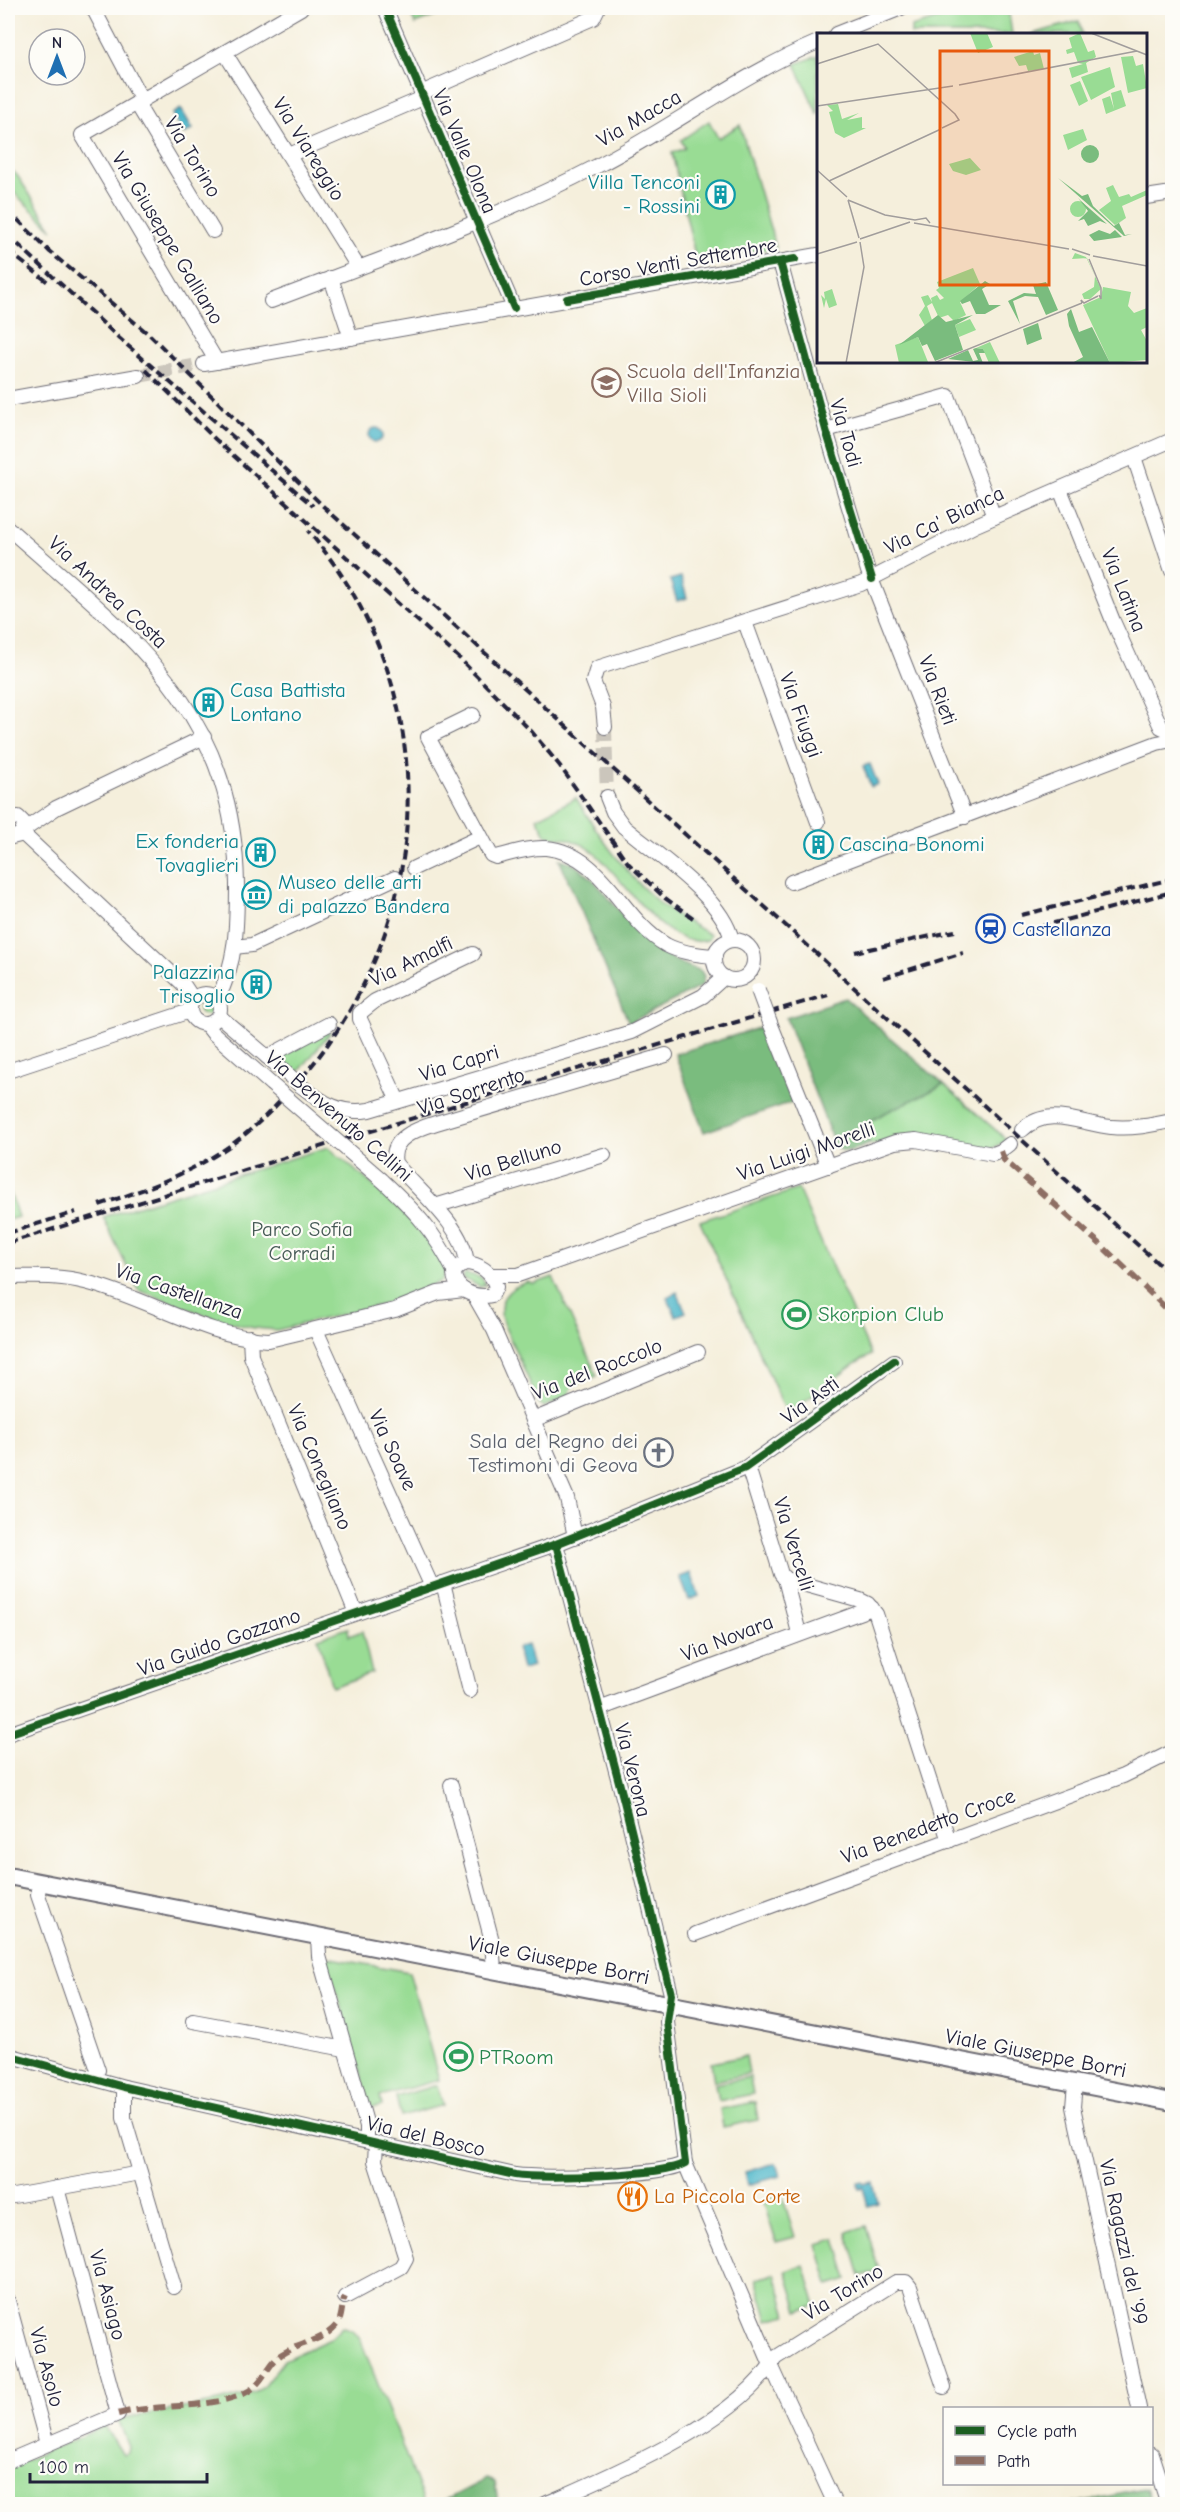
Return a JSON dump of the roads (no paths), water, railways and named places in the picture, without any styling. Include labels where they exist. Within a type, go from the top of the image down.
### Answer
[{"type":"main road","name":"Viale Giuseppe Borri","points":[[8,1876],[1173,2102]]},
{"type":"street","name":"Via Torino","points":[[93,8],[139,103],[213,231]]},
{"type":"street","points":[[139,103],[301,8]]},
{"type":"street","name":"Via Valle Olona","points":[[385,8],[514,309]]},
{"type":"street","points":[[289,155],[593,18],[598,8]]},
{"type":"street","points":[[838,33],[901,8]]},
{"type":"street","name":"Via Macca","points":[[271,301],[476,222],[599,165],[763,67],[817,43]]},
{"type":"street","name":"Via Viareggio","points":[[225,53],[358,267]]},
{"type":"street","name":"Via Giuseppe Galliano","points":[[139,103],[82,135],[210,363]]},
{"type":"street","points":[[1147,197],[1173,193]]},
{"type":"street","name":"Corso Venti Settembre","points":[[210,363],[817,255]]},
{"type":"street","name":"Via Todi","points":[[780,262],[826,430],[872,579]]},
{"type":"street","points":[[331,278],[351,338]]},
{"type":"street","points":[[8,399],[138,376]]},
{"type":"street","points":[[826,430],[948,396],[994,517]]},
{"type":"street","name":"Via Ca' Bianca","points":[[605,727],[603,707],[593,683],[594,672],[600,667],[745,622],[872,579],[994,517],[1173,440]]},
{"type":"street","points":[[1134,458],[1173,571]]},
{"type":"street","name":"Via Latina","points":[[1060,489],[1113,621],[1161,728],[1173,732]]},
{"type":"street","name":"Via Andrea Costa","points":[[8,528],[145,653],[186,706],[204,737],[221,781],[233,831],[237,896],[234,947],[228,973],[217,999]]},
{"type":"street","name":"Via Rieti","points":[[872,579],[965,817]]},
{"type":"street","name":"Via Fiuggi","points":[[745,622],[818,822]]},
{"type":"street","points":[[473,715],[429,737],[480,837],[493,857],[543,848],[572,855],[591,868],[660,941],[684,952],[715,956]]},
{"type":"street","points":[[8,1071],[192,1005],[205,993],[217,999],[220,1006],[219,1016],[213,1022],[206,1024],[194,1019],[192,1005],[183,984],[14,830],[204,737]]},
{"type":"street","points":[[791,882],[1157,743],[1173,740]]},
{"type":"street","points":[[607,797],[613,812],[624,827],[710,900],[727,923],[732,940]]},
{"type":"street","points":[[414,868],[480,837]]},
{"type":"street","points":[[234,947],[257,943],[395,878]]},
{"type":"street","points":[[732,940],[745,943],[753,954],[754,960],[749,973],[740,979],[724,977],[716,968],[715,956],[721,945],[732,940]]},
{"type":"street","name":"Via Amalfi","points":[[398,1101],[360,1019],[360,1013],[375,1001],[473,954]]},
{"type":"street","points":[[749,973],[758,990],[828,1166]]},
{"type":"street","name":"Via Capri","points":[[219,1016],[325,1103],[345,1111],[369,1110],[632,1032],[703,996],[724,977]]},
{"type":"street","name":"Via Benvenuto Cellini","points":[[206,1024],[220,1040],[382,1180],[422,1219],[460,1268]]},
{"type":"street","points":[[267,1057],[329,1024]]},
{"type":"street","name":"Via Sorrento","points":[[460,1268],[464,1245],[435,1206],[395,1163],[395,1151],[402,1138],[436,1123],[666,1055]]},
{"type":"street","points":[[1022,1130],[1036,1120],[1052,1116],[1120,1127],[1139,1127],[1173,1121]]},
{"type":"street","name":"Via Luigi Morelli","points":[[518,1275],[907,1140],[993,1154],[1001,1151],[1010,1143]]},
{"type":"street","name":"Via Belluno","points":[[435,1206],[604,1155]]},
{"type":"street","points":[[460,1268],[480,1267],[491,1275],[518,1275]]},
{"type":"street","name":"Via del Roccolo","points":[[460,1268],[469,1293],[494,1330],[533,1420],[698,1352]]},
{"type":"street","name":"Via Castellanza","points":[[438,1293],[460,1268]]},
{"type":"street","name":"Via del Roccolo","points":[[491,1275],[494,1293],[494,1330]]},
{"type":"street","points":[[494,1293],[518,1275]]},
{"type":"street","name":"Via Castellanza","points":[[8,1277],[55,1277],[85,1282],[190,1321],[250,1338],[274,1340],[395,1310],[438,1293],[494,1293]]},
{"type":"street","name":"Via Soave","points":[[316,1330],[437,1585]]},
{"type":"street","name":"Via Conegliano","points":[[250,1338],[250,1356],[356,1613]]},
{"type":"street","name":"Via Asti","points":[[748,1467],[894,1361]]},
{"type":"street","points":[[533,1420],[567,1498],[575,1537]]},
{"type":"street","name":"Via Guido Gozzano","points":[[8,1734],[556,1544],[748,1467]]},
{"type":"street","name":"Via Vercelli","points":[[748,1467],[799,1634]]},
{"type":"street","name":"Via Verona","points":[[556,1544],[598,1709],[626,1807],[670,1989],[671,2005]]},
{"type":"street","points":[[784,1579],[857,1599],[872,1608],[879,1621],[949,1841]]},
{"type":"street","points":[[437,1585],[470,1691]]},
{"type":"street","name":"Via Novara","points":[[598,1709],[872,1608]]},
{"type":"street","name":"Via Benedetto Croce","points":[[695,1934],[1123,1776],[1173,1752]]},
{"type":"street","points":[[452,1785],[492,1941],[494,1970]]},
{"type":"street","points":[[39,1882],[38,1896],[99,2070]]},
{"type":"street","points":[[318,1937],[319,1956],[372,2142],[375,2161],[406,2258],[401,2267],[345,2297]]},
{"type":"street","points":[[671,2005],[667,2022],[685,2163],[771,2365],[835,2505]]},
{"type":"street","points":[[193,2021],[345,2049]]},
{"type":"street","name":"Via del Bosco","points":[[8,2055],[124,2087],[529,2177],[662,2170],[685,2163]]},
{"type":"street","name":"Via Ragazzi del '99","points":[[1075,2083],[1073,2107],[1139,2407]]},
{"type":"street","points":[[124,2087],[124,2115],[174,2287]]},
{"type":"street","points":[[8,2197],[140,2173]]},
{"type":"street","name":"Via Asiago","points":[[47,2444],[118,2414],[57,2188]]},
{"type":"street","name":"Via Torino","points":[[771,2365],[775,2358],[890,2285],[903,2282],[910,2287],[944,2387]]},
{"type":"street","name":"Via Asolo","points":[[8,2301],[47,2444]]},
{"type":"street","points":[[545,2505],[618,2472],[719,2415],[767,2372],[771,2365]]},
{"type":"street","points":[[8,2461],[47,2444]]},
{"type":"street","points":[[1153,2457],[1168,2505]]},
{"type":"water","points":[[181,109],[193,129],[184,134],[172,114]]},
{"type":"water","points":[[376,428],[381,430],[383,435],[381,440],[376,442],[371,440],[369,435],[371,430]]},
{"type":"water","points":[[681,577],[687,598],[677,601],[670,580]]},
{"type":"water","points":[[870,764],[878,784],[871,787],[863,766]]},
{"type":"water","points":[[677,1292],[686,1312],[676,1316],[667,1297]]},
{"type":"water","points":[[691,1573],[699,1596],[689,1600],[680,1577]]},
{"type":"water","points":[[527,1645],[533,1666],[522,1669],[517,1648]]},
{"type":"water","points":[[776,2163],[780,2176],[748,2185],[745,2172]]},
{"type":"water","points":[[863,2182],[864,2184],[873,2182],[878,2203],[868,2206],[863,2187],[859,2188],[858,2183]]},
{"type":"tunnel","points":[[138,376],[204,364]]},
{"type":"tunnel","points":[[605,727],[607,797]]},
{"type":"railway","points":[[8,210],[50,252],[151,336],[323,506],[1172,1276]]},
{"type":"railway","points":[[8,235],[119,338],[313,506]]},
{"type":"railway","points":[[8,251],[48,282]]},
{"type":"railway","points":[[146,370],[215,439],[459,658],[532,732],[560,766],[628,863],[665,898],[693,918]]},
{"type":"railway","points":[[99,1205],[187,1171],[219,1153],[260,1121],[297,1083],[343,1021],[377,953],[399,882],[408,808],[403,735],[385,663],[353,595],[308,531]]},
{"type":"railway","points":[[1021,915],[1172,879]]},
{"type":"railway","points":[[1027,930],[1172,892]]},
{"type":"railway","points":[[855,952],[955,931]]},
{"type":"railway","points":[[883,978],[963,953]]},
{"type":"railway","points":[[8,1243],[459,1104],[828,995]]},
{"type":"railway","points":[[8,1233],[76,1212]]},
{"type":"place","name":"Villa Tenconi - Rossini","points":[[721,194]]},
{"type":"place","name":"Scuola dell'Infanzia Villa Sioli","points":[[606,383]]},
{"type":"place","name":"Casa Battista Lontano","points":[[209,702]]},
{"type":"place","name":"Cascina Bonomi","points":[[818,844]]},
{"type":"place","name":"Ex fonderia Tovaglieri","points":[[260,853]]},
{"type":"place","name":"Museo delle arti di palazzo Bandera","points":[[257,894]]},
{"type":"place","name":"Castellanza","points":[[991,929]]},
{"type":"place","name":"Palazzina Trisoglio","points":[[256,984]]},
{"type":"place","name":"Skorpion Club","points":[[797,1314]]},
{"type":"place","name":"Sala del Regno dei Testimoni di Geova","points":[[659,1453]]},
{"type":"place","name":"PTRoom","points":[[458,2057]]},
{"type":"place","name":"La Piccola Corte","points":[[633,2196]]},
{"type":"park label","name":"Parco Sofia Corradi","points":[[302,1241]]}]
